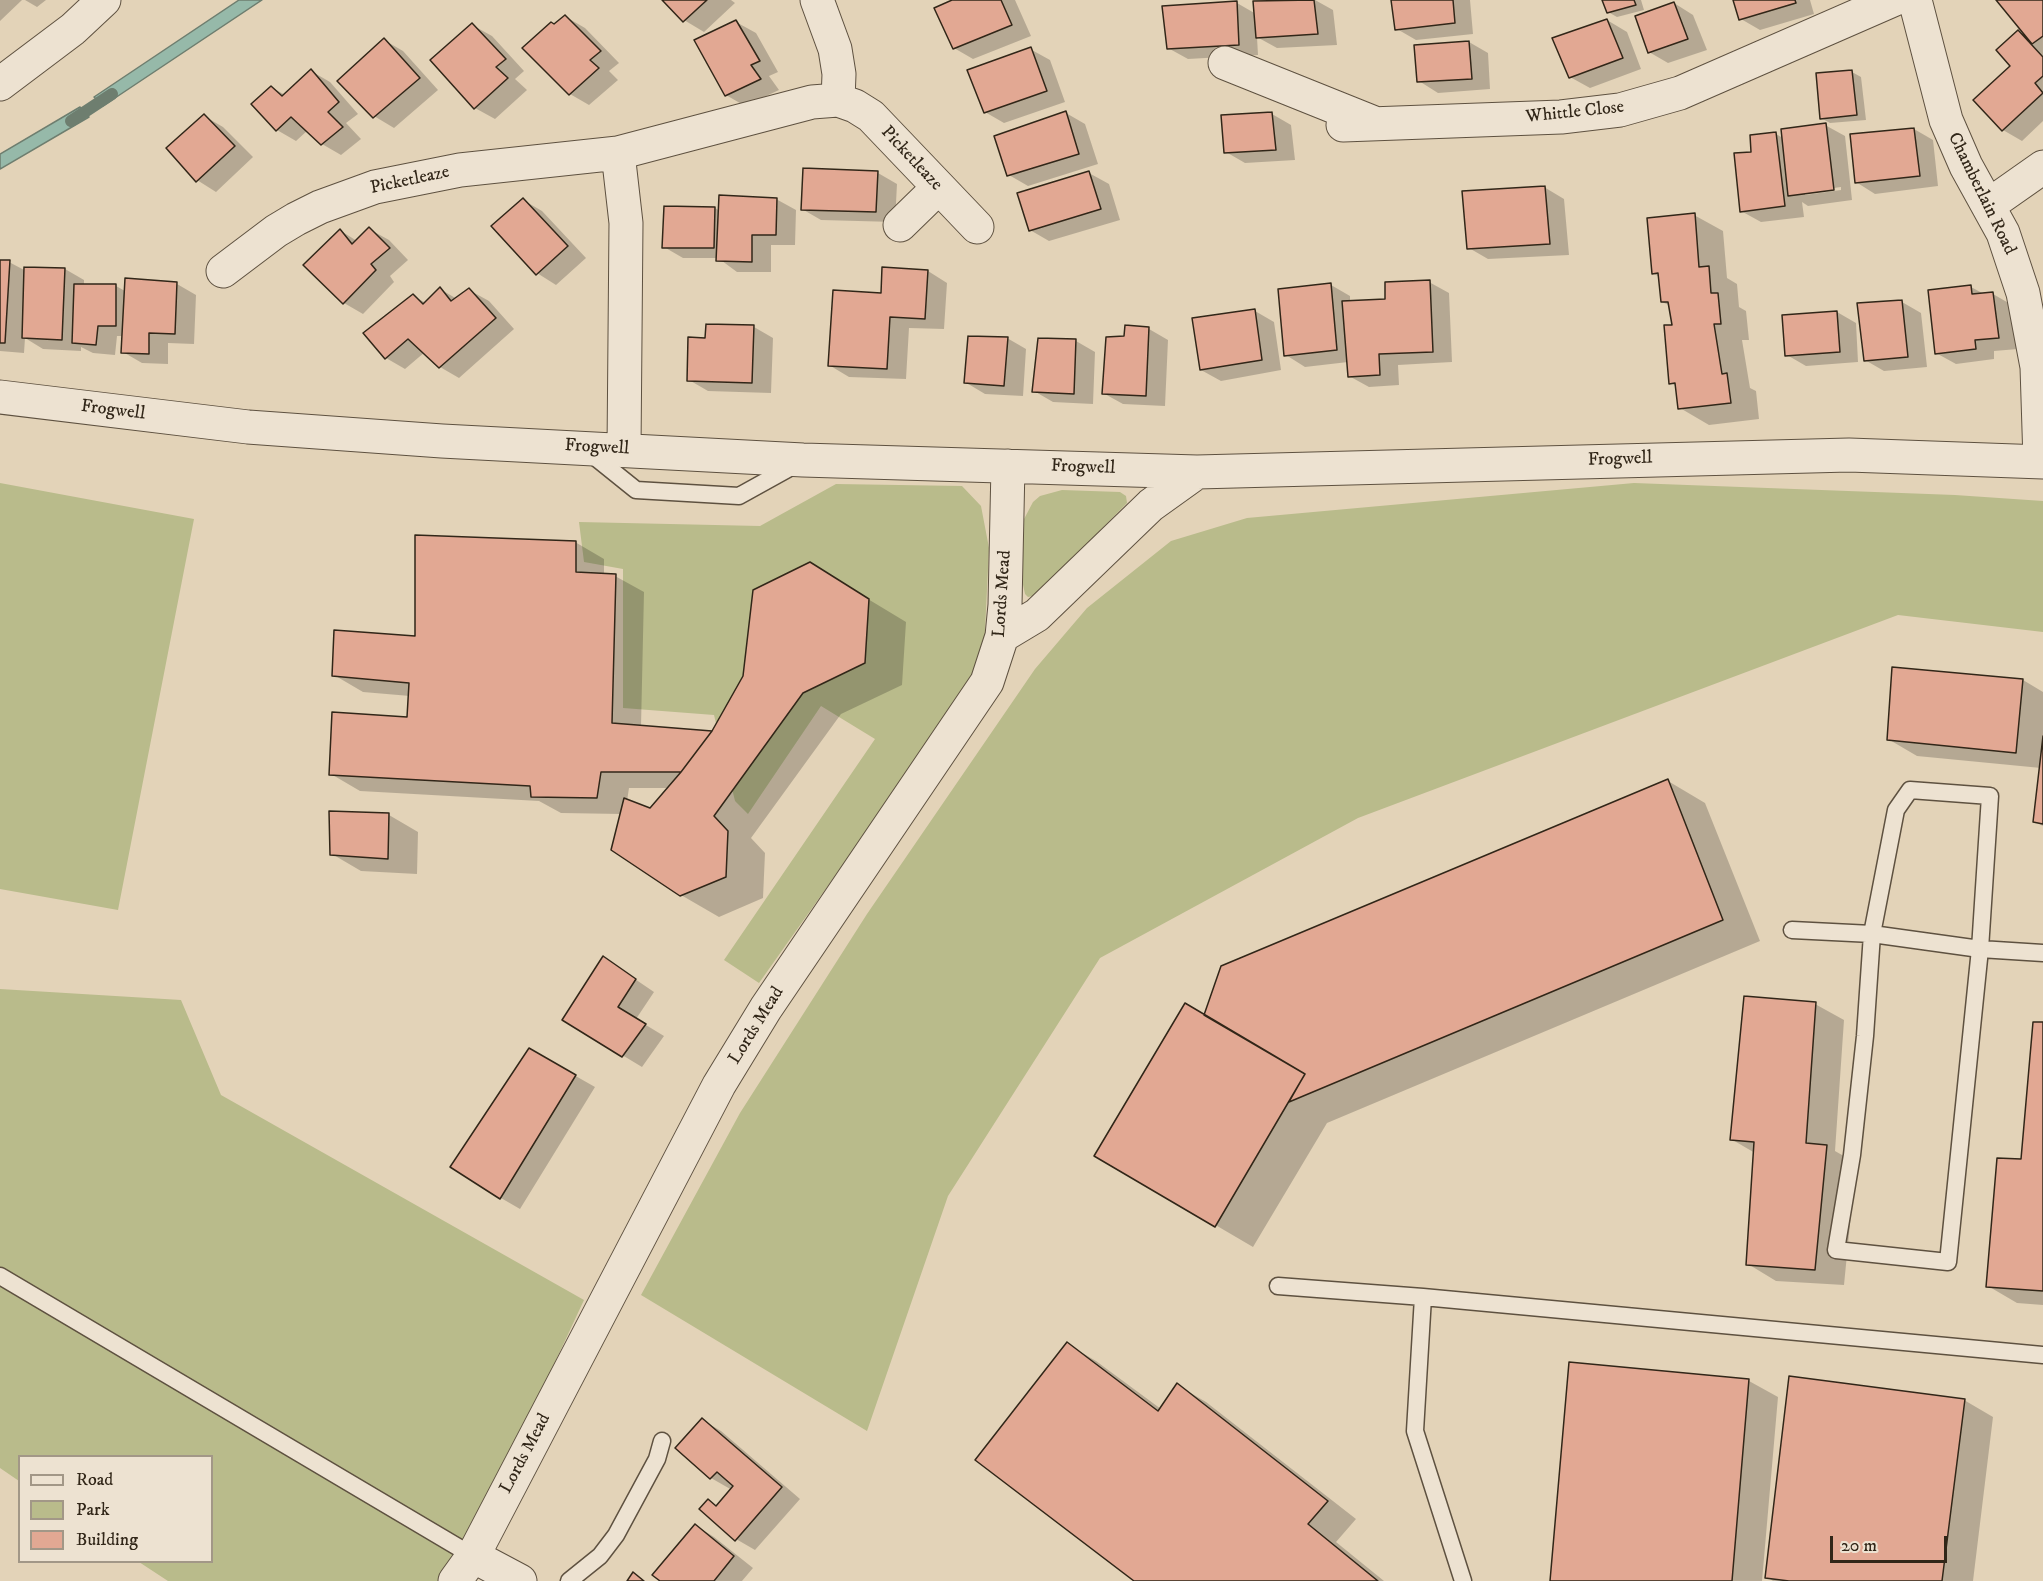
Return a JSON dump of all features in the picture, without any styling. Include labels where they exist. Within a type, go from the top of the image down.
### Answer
[{"type":"street","points":[[0,84],[73,30],[104,0]]},
{"type":"street","points":[[817,0],[835,49],[838,100]]},
{"type":"street","name":"Whittle Close","points":[[1344,125],[1561,117],[1600,114],[1637,106],[1701,84],[1893,0]]},
{"type":"street","name":"Chamberlain Road","points":[[1915,0],[1946,120],[1962,159],[1989,205],[2013,260],[2035,345],[2042,462]]},
{"type":"street","points":[[1225,63],[1377,123]]},
{"type":"street","name":"Picketleaze","points":[[223,271],[276,231],[296,219],[320,207],[375,187],[460,170],[618,153],[812,102],[838,100],[855,105],[871,116],[938,189],[977,227]]},
{"type":"street","points":[[618,153],[626,223],[624,449]]},
{"type":"street","points":[[1989,205],[2043,167]]},
{"type":"street","points":[[900,225],[938,189]]},
{"type":"street","name":"Frogwell","points":[[0,397],[248,427],[803,460],[1197,472],[1850,455],[2042,462]]},
{"type":"street","name":"Lords Mead","points":[[464,1568],[719,1085],[766,1008],[987,682],[1002,636],[1008,466]]},
{"type":"street","points":[[1002,636],[1037,615],[1151,505],[1197,472]]},
{"type":"street","points":[[464,1568],[520,1581]]},
{"type":"lane","points":[[584,447],[636,490],[659,492],[739,496],[803,460]]},
{"type":"lane","points":[[1910,790],[1990,796],[1980,949],[1948,1262],[1836,1250],[1852,1155],[1865,1036],[1872,934],[1896,810],[1910,790]]},
{"type":"lane","points":[[1792,930],[1872,934],[1980,949],[2043,953]]},
{"type":"lane","points":[[0,1276],[464,1568]]},
{"type":"lane","points":[[1278,1286],[1423,1297],[2043,1355]]},
{"type":"lane","points":[[1423,1297],[1415,1431],[1463,1581]]},
{"type":"lane","points":[[569,1581],[600,1556],[616,1535],[657,1459],[662,1441]]},
{"type":"green space","points":[[0,483],[194,519],[118,910],[0,889]]},
{"type":"green space","points":[[1634,483],[1955,495],[2043,501],[2043,632],[1898,615],[1358,818],[1100,958],[948,1196],[867,1431],[641,1295],[740,1113],[867,914],[1035,669],[1087,608],[1171,541],[1247,518]]},
{"type":"green space","points":[[836,484],[962,486],[981,506],[989,548],[984,651],[968,688],[759,983],[724,960],[875,739],[821,706],[748,814],[735,801],[714,715],[623,708],[623,569],[584,562],[579,522],[760,526]]},
{"type":"green space","points":[[1062,490],[1120,492],[1126,496],[1127,503],[1037,595],[1028,597],[1025,594],[1022,580],[1023,521],[1033,502],[1040,496]]},
{"type":"green space","points":[[0,989],[181,1000],[221,1095],[584,1300],[464,1557],[440,1581],[168,1581],[141,1563],[213,1563],[213,1455],[18,1455],[18,1480],[0,1468]]},
{"type":"shaded area","points":[[239,0],[262,0],[103,106],[94,97]]},
{"type":"shaded area","points":[[80,107],[89,117],[0,169],[0,154]]},
{"type":"building","points":[[662,0],[707,0],[683,22]]},
{"type":"building","points":[[952,0],[1001,0],[1012,25],[953,49],[934,8]]},
{"type":"building","points":[[1314,0],[1318,34],[1256,38],[1253,1]]},
{"type":"building","points":[[1391,0],[1453,0],[1455,23],[1395,30]]},
{"type":"building","points":[[1602,0],[1634,0],[1636,5],[1607,13]]},
{"type":"building","points":[[1733,0],[1795,0],[1796,3],[1739,20]]},
{"type":"building","points":[[1996,0],[2043,0],[2043,36],[2032,44]]},
{"type":"building","points":[[1237,1],[1239,45],[1167,49],[1162,6]]},
{"type":"building","points":[[1674,2],[1688,39],[1648,53],[1635,16]]},
{"type":"building","points":[[565,15],[601,51],[590,60],[599,68],[569,95],[522,48],[551,22],[554,24]]},
{"type":"building","points":[[1607,19],[1623,58],[1569,78],[1552,38]]},
{"type":"building","points":[[736,20],[760,61],[751,65],[761,79],[725,96],[694,40]]},
{"type":"building","points":[[472,23],[506,59],[496,67],[508,78],[474,109],[430,60]]},
{"type":"building","points":[[2018,30],[2043,57],[2043,76],[2035,83],[2043,93],[2002,131],[1973,100],[2010,66],[1996,50]]},
{"type":"building","points":[[384,38],[420,78],[373,118],[337,81]]},
{"type":"building","points":[[1469,41],[1472,79],[1417,82],[1414,45]]},
{"type":"building","points":[[1031,47],[1047,91],[984,113],[967,70]]},
{"type":"building","points":[[311,69],[339,102],[328,112],[343,127],[321,145],[291,117],[276,131],[251,104],[271,86],[282,96]]},
{"type":"building","points":[[1852,70],[1857,115],[1820,119],[1816,73]]},
{"type":"building","points":[[1066,111],[1079,154],[1007,176],[994,136]]},
{"type":"building","points":[[1272,112],[1276,150],[1224,153],[1221,115]]},
{"type":"building","points":[[204,114],[235,146],[196,182],[166,148]]},
{"type":"building","points":[[1826,123],[1834,190],[1788,196],[1781,129]]},
{"type":"building","points":[[1914,128],[1920,176],[1855,183],[1850,134]]},
{"type":"building","points":[[1776,132],[1785,206],[1740,212],[1734,153],[1751,152],[1750,135]]},
{"type":"building","points":[[803,168],[878,171],[876,212],[801,210]]},
{"type":"building","points":[[1089,171],[1101,209],[1029,231],[1017,193]]},
{"type":"building","points":[[1545,186],[1550,244],[1467,249],[1462,191]]},
{"type":"building","points":[[719,195],[777,198],[776,235],[752,235],[752,262],[716,261]]},
{"type":"building","points":[[523,198],[568,246],[536,275],[491,226]]},
{"type":"building","points":[[664,206],[715,207],[714,248],[662,248]]},
{"type":"building","points":[[1695,213],[1699,267],[1709,266],[1711,293],[1718,293],[1721,324],[1714,324],[1722,374],[1727,373],[1731,403],[1678,409],[1675,383],[1669,384],[1664,325],[1672,325],[1668,302],[1661,302],[1658,273],[1652,274],[1647,218]]},
{"type":"building","points":[[369,227],[390,248],[371,264],[376,270],[343,304],[303,265],[340,229],[352,244]]},
{"type":"building","points":[[0,260],[10,260],[5,343],[0,343]]},
{"type":"building","points":[[24,267],[65,268],[62,340],[22,338]]},
{"type":"building","points":[[882,267],[928,270],[925,319],[890,317],[887,369],[828,366],[833,290],[881,293]]},
{"type":"building","points":[[125,278],[177,282],[175,334],[149,333],[149,354],[121,353]]},
{"type":"building","points":[[1430,280],[1433,352],[1379,354],[1380,375],[1348,377],[1342,301],[1385,299],[1385,282]]},
{"type":"building","points":[[1331,283],[1337,350],[1284,356],[1278,289]]},
{"type":"building","points":[[74,284],[116,284],[116,326],[98,326],[96,345],[72,343]]},
{"type":"building","points":[[1971,285],[1972,294],[1993,292],[1999,338],[1975,340],[1976,349],[1935,354],[1928,290]]},
{"type":"building","points":[[440,287],[451,301],[469,288],[496,318],[439,368],[408,339],[385,359],[363,333],[413,294],[423,304]]},
{"type":"building","points":[[1902,300],[1908,357],[1864,361],[1857,303]]},
{"type":"building","points":[[1255,309],[1262,360],[1200,370],[1192,318]]},
{"type":"building","points":[[1837,311],[1840,352],[1785,356],[1782,315]]},
{"type":"building","points":[[706,324],[754,325],[752,383],[687,381],[688,337],[705,338]]},
{"type":"building","points":[[1125,325],[1149,327],[1146,396],[1102,394],[1106,337],[1124,336]]},
{"type":"building","points":[[968,336],[1008,337],[1004,386],[964,383]]},
{"type":"building","points":[[1038,338],[1076,339],[1074,394],[1032,392]]},
{"type":"building","points":[[415,535],[576,541],[576,572],[616,574],[612,723],[712,731],[681,772],[601,772],[597,798],[531,797],[530,786],[329,775],[332,712],[407,717],[409,683],[332,676],[334,630],[415,636]]},
{"type":"building","points":[[810,562],[869,599],[865,663],[803,693],[714,816],[728,831],[726,877],[680,896],[611,850],[624,798],[650,808],[681,772],[712,731],[743,676],[753,590]]},
{"type":"building","points":[[1892,667],[2023,679],[2016,753],[1887,740]]},
{"type":"building","points":[[2043,736],[2043,824],[2033,822]]},
{"type":"building","points":[[1668,779],[1723,920],[1289,1102],[1305,1074],[1204,1015],[1221,966]]},
{"type":"building","points":[[329,811],[389,813],[388,859],[330,855]]},
{"type":"building","points":[[603,956],[636,979],[618,1007],[646,1024],[622,1057],[562,1020]]},
{"type":"building","points":[[1744,996],[1816,1002],[1806,1143],[1827,1145],[1815,1270],[1746,1265],[1754,1142],[1730,1140]]},
{"type":"building","points":[[1185,1003],[1305,1074],[1215,1227],[1094,1156]]},
{"type":"building","points":[[2033,1022],[2043,1022],[2043,1291],[1986,1287],[1997,1158],[2021,1159]]},
{"type":"building","points":[[529,1048],[576,1075],[500,1199],[450,1167]]},
{"type":"building","points":[[1067,1342],[1158,1411],[1177,1383],[1328,1501],[1308,1524],[1378,1581],[1134,1581],[975,1460]]},
{"type":"building","points":[[1569,1362],[1749,1379],[1732,1581],[1550,1581]]},
{"type":"building","points":[[1789,1376],[1965,1399],[1942,1581],[1789,1581],[1765,1578]]},
{"type":"building","points":[[702,1418],[782,1487],[735,1541],[699,1509],[708,1499],[716,1506],[733,1486],[717,1472],[710,1479],[675,1448]]},
{"type":"building","points":[[695,1524],[734,1556],[714,1581],[660,1581],[652,1575]]},
{"type":"building","points":[[633,1572],[644,1581],[627,1581]]},
{"type":"waterway","points":[[71,121],[112,94]]}]
